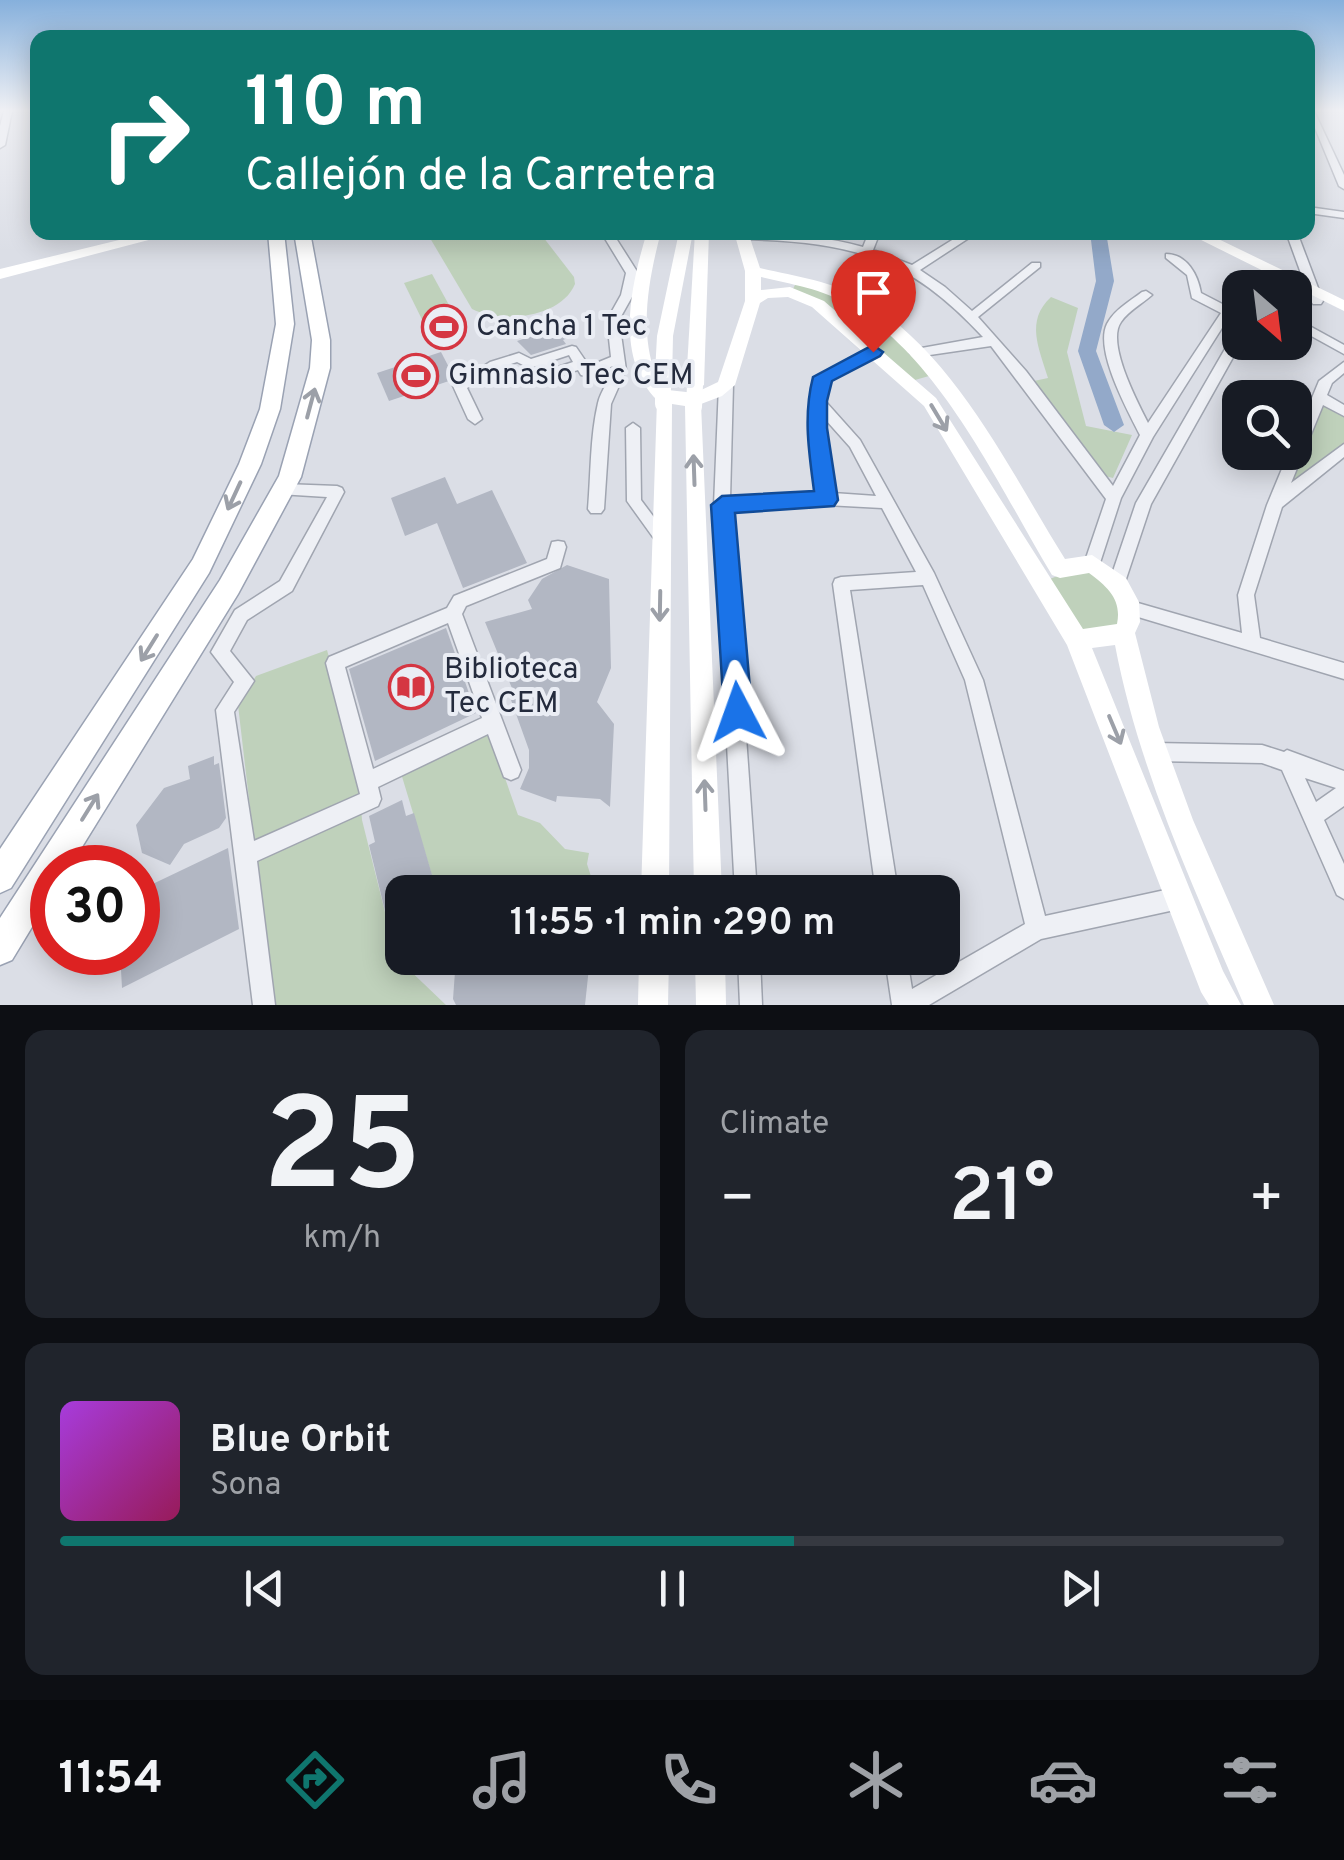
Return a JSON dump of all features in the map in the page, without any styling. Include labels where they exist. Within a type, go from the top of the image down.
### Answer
[{"type":"main road","points":[[0,878],[201,566],[250,464],[270,408],[285,324],[277,240]]},
{"type":"main road","points":[[0,948],[229,587],[284,490],[295,464],[320,368],[322,340],[303,240]]},
{"type":"main road","points":[[250,464],[295,464]]},
{"type":"street","points":[[1329,158],[1344,186]]},
{"type":"street","points":[[1315,211],[1344,214]]},
{"type":"street","points":[[0,274],[119,240]]},
{"type":"street","points":[[596,508],[607,394],[620,377],[614,320],[627,295],[632,273],[611,240]]},
{"type":"street","points":[[652,240],[638,306],[648,384],[660,396],[674,400],[712,396],[726,385]]},
{"type":"street","points":[[655,875],[665,336],[684,240]]},
{"type":"street","points":[[702,240],[694,396],[708,875]]},
{"type":"street","points":[[743,240],[753,271],[752,301],[726,385],[722,505],[745,875]]},
{"type":"street","points":[[828,240],[912,270],[970,318],[992,340],[1114,498]]},
{"type":"street","points":[[866,253],[872,240]]},
{"type":"street","points":[[912,270],[960,240]]},
{"type":"street","points":[[1193,240],[1254,270]]},
{"type":"street","points":[[1219,240],[1344,314]]},
{"type":"street","points":[[1294,240],[1316,296]]},
{"type":"street","points":[[1170,256],[1192,274],[1196,294],[1222,309]]},
{"type":"street","points":[[970,318],[1036,265]]},
{"type":"street","points":[[679,266],[684,272],[700,269]]},
{"type":"street","points":[[753,271],[792,286],[855,302],[887,323],[934,376],[1060,569]]},
{"type":"street","points":[[752,301],[792,286]]},
{"type":"street","points":[[792,286],[930,402],[1077,640],[1179,898],[1226,1005]]},
{"type":"street","points":[[1146,295],[1113,322],[1110,336],[1129,398],[1147,435]]},
{"type":"street","points":[[1312,295],[1344,306]]},
{"type":"street","points":[[1092,564],[1114,498],[1147,435],[1222,325]]},
{"type":"street","points":[[1312,332],[1343,349]]},
{"type":"street","points":[[916,353],[992,340]]},
{"type":"street","points":[[1312,341],[1343,349]]},
{"type":"street","points":[[475,419],[460,386],[479,376],[486,366],[512,358],[526,358],[529,364],[572,350],[586,372],[618,360]]},
{"type":"street","points":[[826,500],[817,401],[823,377],[873,352]]},
{"type":"street","points":[[1117,583],[1144,503],[1226,360]]},
{"type":"street","points":[[1252,642],[1246,594],[1275,505],[1326,381],[1344,366]]},
{"type":"street","points":[[906,380],[927,383],[934,376]]},
{"type":"street","points":[[1320,397],[1344,411]]},
{"type":"street","points":[[817,401],[855,444],[928,578],[974,680],[1037,929]]},
{"type":"street","points":[[633,428],[634,500],[660,536]]},
{"type":"street","points":[[1275,505],[1344,450]]},
{"type":"street","points":[[264,1005],[225,710],[245,681],[220,652],[240,615],[286,586],[336,492],[284,490]]},
{"type":"street","points":[[722,505],[826,500],[886,502]]},
{"type":"street","points":[[246,855],[371,799],[335,662],[453,613],[460,600],[554,562],[558,547]]},
{"type":"street","points":[[1035,574],[1092,564],[1117,583],[1131,608],[1130,623],[1124,633],[1136,695],[1154,752],[1259,1005]]},
{"type":"street","points":[[884,875],[841,584],[928,578]]},
{"type":"street","points":[[1131,608],[1344,670]]},
{"type":"street","points":[[453,613],[511,770]]},
{"type":"street","points":[[1077,640],[1124,633]]},
{"type":"street","points":[[367,782],[493,722]]},
{"type":"street","points":[[1154,752],[1262,754],[1344,781]]},
{"type":"street","points":[[1287,760],[1344,888]]},
{"type":"street","points":[[1312,816],[1344,794]]},
{"type":"street","points":[[899,975],[905,1005],[1037,929],[1179,898]]},
{"type":"street","points":[[653,1005],[654,975]]},
{"type":"street","points":[[710,975],[711,1005]]},
{"type":"street","points":[[750,975],[751,1005]]},
{"type":"green space","points":[[431,240],[545,240],[574,277],[575,284],[568,295],[544,311],[514,317],[472,309]]},
{"type":"green space","points":[[432,274],[466,336],[435,346],[404,283]]},
{"type":"green space","points":[[796,283],[825,290],[888,327],[929,376],[915,380],[792,291]]},
{"type":"green space","points":[[1051,297],[1078,308],[1067,352],[1086,426],[1132,435],[1113,478],[1105,476],[1034,381],[1048,378],[1036,325]]},
{"type":"green space","points":[[1322,400],[1344,413],[1344,446],[1282,494],[1292,470],[1312,470],[1312,424]]},
{"type":"green space","points":[[1067,572],[1095,573],[1120,600],[1120,627],[1073,630],[1050,579]]},
{"type":"green space","points":[[327,650],[358,765],[362,820],[385,912],[385,975],[415,975],[446,1005],[273,1005],[238,705],[256,676]]},
{"type":"green space","points":[[488,730],[518,815],[540,823],[565,849],[589,853],[591,875],[432,875],[400,770]]},
{"type":"building","points":[[563,326],[570,337],[563,340],[566,344],[531,355],[517,341]]},
{"type":"building","name":"Gimnasio Tec CEM","points":[[441,352],[455,379],[389,401],[377,373]]},
{"type":"building","points":[[445,477],[457,504],[492,490],[527,563],[463,588],[437,523],[405,536],[391,498]]},
{"type":"building","points":[[567,565],[609,579],[611,668],[597,702],[614,724],[610,807],[600,799],[557,796],[556,802],[520,789],[529,768],[529,750],[511,700],[516,698],[485,622],[532,609],[528,600],[542,579]]},
{"type":"building","name":"Biblioteca Tec CEM","points":[[446,628],[476,713],[375,761],[349,669]]},
{"type":"building","points":[[214,756],[214,765],[219,763],[226,818],[219,828],[184,844],[170,865],[160,861],[160,845],[140,845],[136,825],[164,788],[190,779],[188,766]]},
{"type":"building","points":[[402,800],[406,816],[414,813],[432,875],[385,875],[385,911],[369,845],[375,842],[369,816]]},
{"type":"building","points":[[228,848],[239,929],[160,969],[160,880]]},
{"type":"building","points":[[121,975],[148,975],[122,988]]},
{"type":"building","points":[[455,975],[588,975],[585,1005],[456,1005]]},
{"type":"waterway","points":[[1099,240],[1105,281],[1087,351],[1114,425]]},
{"type":"place","name":"Cancha 1 Tec","points":[[444,327]]},
{"type":"place","name":"Gimnasio Tec CEM","points":[[416,376]]},
{"type":"place","name":"Biblioteca Tec CEM","points":[[411,687]]},
{"type":"route","points":[[738,712],[722,505],[826,500],[817,428],[817,401],[823,377],[873,352]]}]
